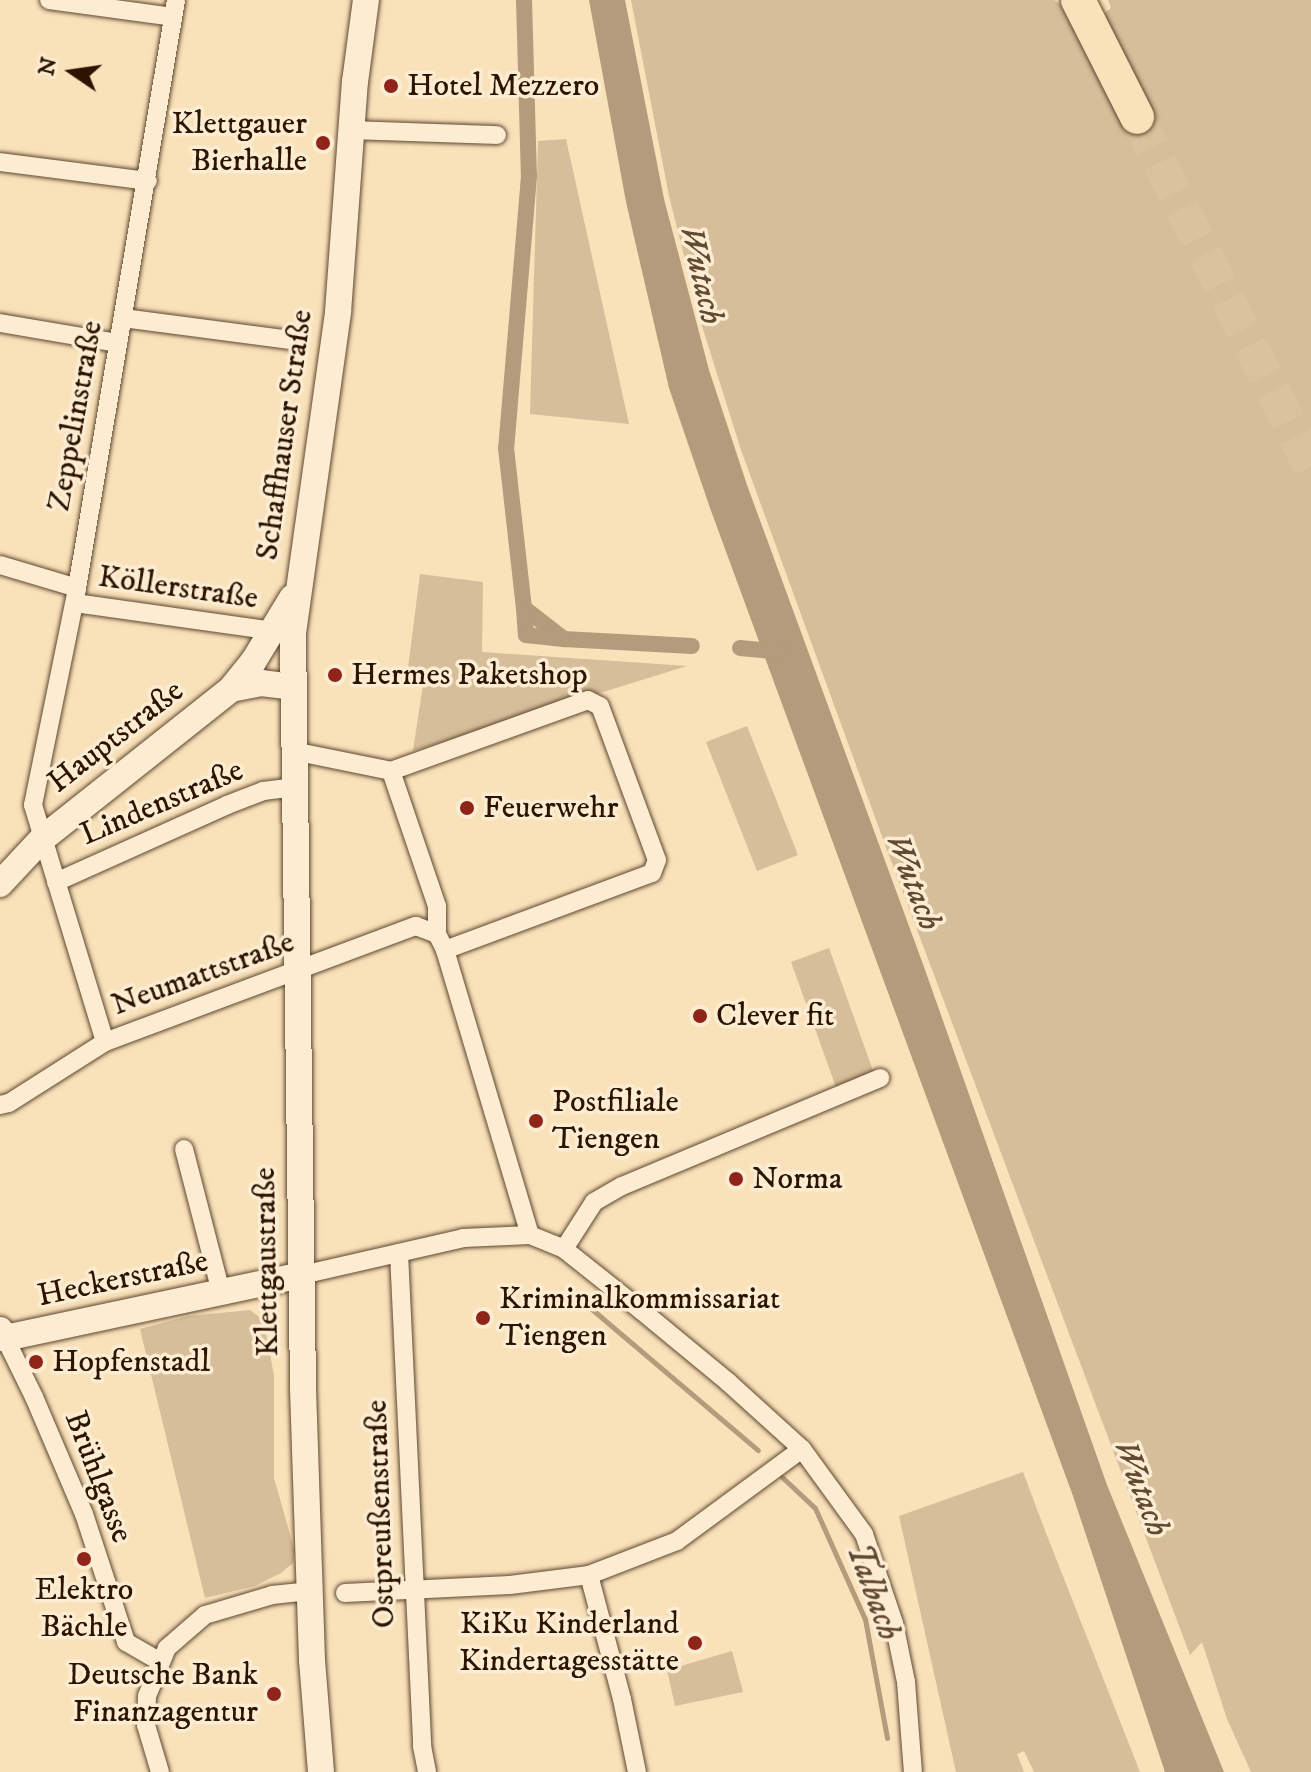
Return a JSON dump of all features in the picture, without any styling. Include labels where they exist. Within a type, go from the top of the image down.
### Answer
[{"type":"highway","points":[[1078,0],[1137,117]]},
{"type":"main road","name":"Schaffhauser Straße","points":[[293,751],[298,588],[338,312],[366,0]]},
{"type":"main road","points":[[231,689],[273,631],[298,588]]},
{"type":"main road","name":"Hauptstraße","points":[[0,884],[42,839],[231,689],[261,683],[293,687]]},
{"type":"main road","name":"Klettgaustraße","points":[[293,751],[309,1591],[321,1772]]},
{"type":"main road","name":"Heckerstraße","points":[[2,1337],[302,1275]]},
{"type":"street","points":[[49,0],[175,8]]},
{"type":"street","name":"Zeppelinstraße","points":[[105,1042],[33,805],[76,596],[175,8]]},
{"type":"street","points":[[352,130],[497,135]]},
{"type":"street","points":[[0,162],[148,181]]},
{"type":"street","points":[[123,318],[289,340]]},
{"type":"street","points":[[0,323],[118,343]]},
{"type":"street","name":"Köllerstraße","points":[[0,565],[76,596],[273,631]]},
{"type":"street","points":[[293,751],[391,771],[588,700],[600,706],[657,860],[652,873],[441,942]]},
{"type":"street","points":[[391,771],[437,906],[441,942],[530,1235]]},
{"type":"street","name":"Lindenstraße","points":[[56,882],[227,805],[263,791],[294,787]]},
{"type":"street","name":"Neumattstraße","points":[[0,1105],[9,1103],[105,1042],[416,926],[441,942]]},
{"type":"street","points":[[564,1249],[594,1202],[622,1186],[880,1078]]},
{"type":"street","points":[[184,1149],[221,1292]]},
{"type":"street","points":[[302,1275],[463,1238],[530,1235],[564,1249],[728,1382],[802,1449],[864,1534],[894,1623],[906,1682],[913,1772]]},
{"type":"street","name":"Ostpreußenstraße","points":[[399,1253],[422,1746],[427,1772]]},
{"type":"street","name":"Brühlgasse","points":[[2,1337],[84,1514],[126,1642],[159,1661]]},
{"type":"street","points":[[345,1593],[510,1585],[589,1575],[677,1541],[802,1449]]},
{"type":"street","points":[[589,1575],[622,1699],[637,1772]]},
{"type":"street","points":[[160,1772],[146,1725],[147,1696],[167,1648],[205,1615],[236,1603],[309,1591]]},
{"type":"shaded area","points":[[589,0],[625,0],[664,199],[709,370],[747,485],[924,967],[1107,1485],[1224,1772],[1165,1772],[1073,1496],[710,508],[669,388],[626,202]]},
{"type":"shaded area","points":[[631,0],[1054,0],[1060,4],[1077,36],[1111,8],[1108,0],[1311,0],[1311,1772],[1251,1772],[1227,1719],[1202,1642],[1190,1655],[887,850],[741,450],[701,323],[669,196]]},
{"type":"shaded area","points":[[566,139],[629,424],[530,414],[538,141]]},
{"type":"shaded area","points":[[420,574],[483,582],[482,652],[687,666],[413,751],[425,671],[408,668]]},
{"type":"shaded area","points":[[747,726],[798,855],[757,871],[706,742]]},
{"type":"shaded area","points":[[829,948],[875,1076],[837,1090],[791,962]]},
{"type":"shaded area","points":[[250,1310],[262,1319],[268,1342],[274,1376],[274,1478],[295,1552],[293,1563],[281,1573],[255,1586],[205,1598],[140,1329],[188,1316]]},
{"type":"shaded area","points":[[1023,1472],[1140,1772],[1034,1772],[1024,1751],[1017,1754],[1024,1772],[956,1772],[899,1516]]},
{"type":"shaded area","points":[[732,1651],[743,1692],[675,1706],[667,1670]]},
{"type":"waterway","points":[[524,0],[529,176],[506,448],[524,608],[564,639],[692,646]]},
{"type":"waterway","points":[[524,608],[526,635],[564,639]]},
{"type":"waterway","points":[[740,648],[783,652]]},
{"type":"waterway","name":"Talbach","points":[[568,1289],[758,1450]]},
{"type":"waterway","name":"Talbach","points":[[782,1477],[815,1508],[865,1619],[887,1738]]},
{"type":"tunnel","points":[[1137,117],[1311,467]]},
{"type":"place","name":"Hotel Mezzero","points":[[391,86]]},
{"type":"place","name":"Klettgauer Bierhalle","points":[[323,143]]},
{"type":"place","name":"Hermes Paketshop","points":[[335,675]]},
{"type":"place","name":"Feuerwehr","points":[[467,808]]},
{"type":"place","name":"Clever fit","points":[[700,1016]]},
{"type":"place","name":"Postfiliale Tiengen","points":[[536,1121]]},
{"type":"place","name":"Norma","points":[[736,1179]]},
{"type":"place","name":"Kriminalkommissariat Tiengen","points":[[483,1318]]},
{"type":"place","name":"Hopfenstadl","points":[[36,1362]]},
{"type":"place","name":"Elektro Bächle","points":[[84,1559]]},
{"type":"place","name":"KiKu Kinderland Kindertagesstätte","points":[[695,1643]]},
{"type":"place","name":"Deutsche Bank Finanzagentur","points":[[274,1694]]},
{"type":"water label","name":"Wutach","points":[[701,275]]},
{"type":"water label","name":"Wutach","points":[[913,882]]},
{"type":"water label","name":"Wutach","points":[[1141,1488]]}]
